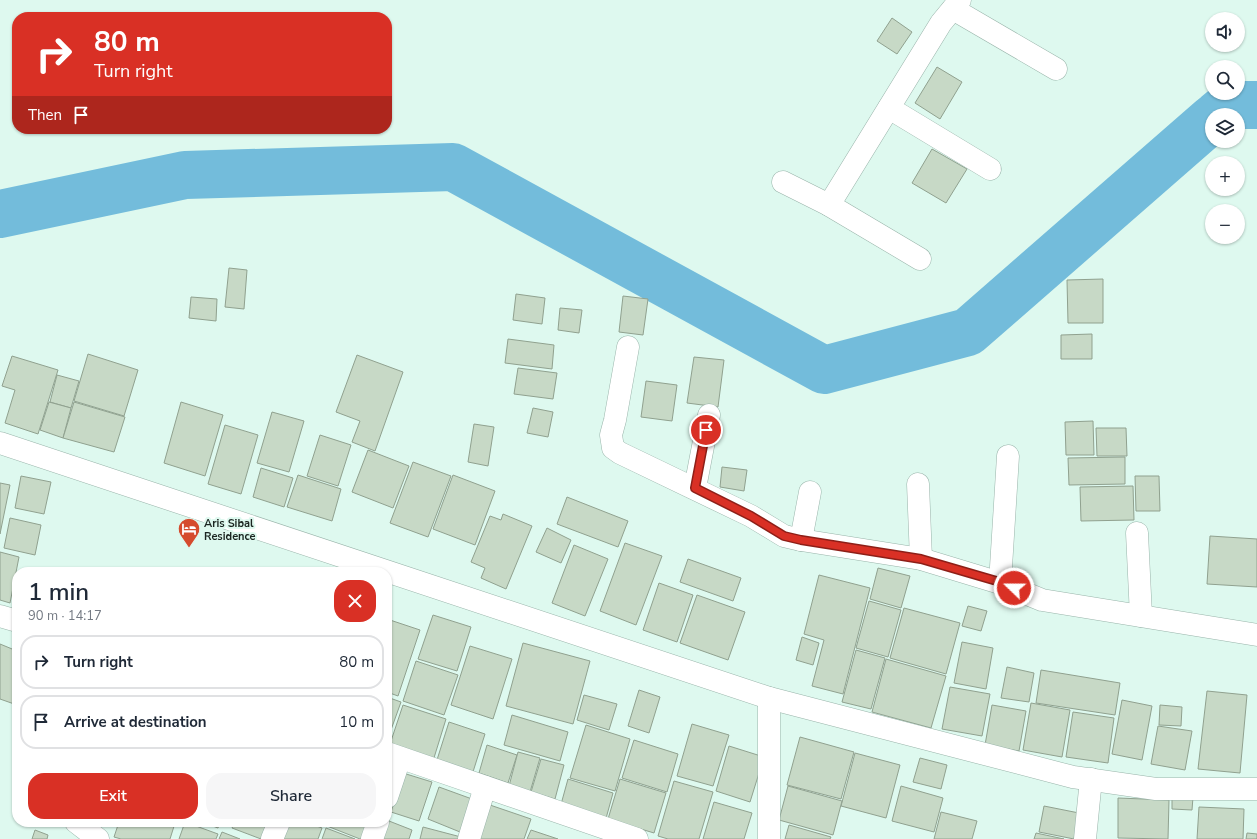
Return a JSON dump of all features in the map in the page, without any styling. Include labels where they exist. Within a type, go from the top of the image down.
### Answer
[{"type":"street","points":[[829,205],[941,23],[957,4],[1056,69]]},
{"type":"street","points":[[888,108],[990,169]]},
{"type":"street","points":[[783,182],[829,205],[920,259]]},
{"type":"street","points":[[628,347],[611,435],[613,448],[620,453],[751,516],[784,536],[921,559],[1000,582],[1042,600],[1257,635]]},
{"type":"street","points":[[695,488],[709,415]]},
{"type":"street","points":[[0,443],[374,567]]},
{"type":"street","points":[[1000,582],[1008,456]]},
{"type":"street","points":[[918,484],[921,559]]},
{"type":"street","points":[[801,540],[810,492]]},
{"type":"street","points":[[1137,533],[1141,616]]},
{"type":"street","points":[[392,573],[769,698],[1065,775],[1156,789],[1257,789]]},
{"type":"street","points":[[0,616],[12,620]]},
{"type":"street","points":[[769,698],[769,839]]},
{"type":"street","points":[[392,767],[394,756],[637,839]]},
{"type":"street","points":[[1085,839],[1091,779]]},
{"type":"street","points":[[469,839],[485,787]]},
{"type":"street","points":[[82,827],[98,839]]},
{"type":"street","points":[[272,839],[277,827]]},
{"type":"street","points":[[372,839],[376,827]]},
{"type":"building","points":[[892,18],[912,32],[897,54],[877,41]]},
{"type":"building","points":[[937,67],[962,82],[940,119],[915,103]]},
{"type":"building","points":[[932,149],[967,169],[946,203],[912,183]]},
{"type":"building","points":[[229,268],[247,270],[244,309],[225,307]]},
{"type":"building","points":[[1103,279],[1103,323],[1068,323],[1067,280]]},
{"type":"building","points":[[516,294],[545,298],[542,324],[513,320]]},
{"type":"building","points":[[623,296],[648,299],[643,335],[619,332]]},
{"type":"building","points":[[191,297],[217,299],[216,321],[189,318]]},
{"type":"building","points":[[560,308],[582,310],[579,333],[558,330]]},
{"type":"building","points":[[1092,334],[1092,359],[1061,359],[1061,335]]},
{"type":"building","points":[[508,339],[554,345],[552,369],[505,363]]},
{"type":"building","points":[[88,354],[138,370],[124,416],[74,401]]},
{"type":"building","points":[[357,355],[403,372],[375,451],[352,442],[360,421],[336,412]]},
{"type":"building","points":[[12,356],[58,370],[38,434],[5,423],[15,390],[2,386]]},
{"type":"building","points":[[694,357],[724,360],[718,407],[687,403]]},
{"type":"building","points":[[518,368],[557,373],[553,399],[514,394]]},
{"type":"building","points":[[57,375],[79,381],[71,408],[50,402]]},
{"type":"building","points":[[646,381],[677,385],[672,421],[641,417]]},
{"type":"building","points":[[49,402],[71,408],[63,438],[40,430]]},
{"type":"building","points":[[74,402],[125,417],[114,452],[63,438]]},
{"type":"building","points":[[181,402],[223,415],[205,476],[164,463]]},
{"type":"building","points":[[533,408],[553,412],[548,437],[527,433]]},
{"type":"building","points":[[272,412],[304,421],[289,472],[257,463]]},
{"type":"building","points":[[1093,421],[1094,455],[1066,455],[1065,422]]},
{"type":"building","points":[[474,424],[494,427],[488,466],[468,462]]},
{"type":"building","points":[[225,425],[258,435],[241,494],[208,484]]},
{"type":"building","points":[[1096,428],[1126,428],[1127,456],[1097,456]]},
{"type":"building","points":[[320,435],[351,445],[338,486],[307,476]]},
{"type":"building","points":[[368,450],[409,466],[393,508],[352,492]]},
{"type":"building","points":[[1125,457],[1125,484],[1069,485],[1068,458]]},
{"type":"building","points":[[413,462],[451,476],[428,537],[390,523]]},
{"type":"building","points":[[722,467],[747,470],[744,491],[720,487]]},
{"type":"building","points":[[261,468],[293,478],[284,507],[253,497]]},
{"type":"building","points":[[298,475],[341,489],[332,521],[287,507]]},
{"type":"building","points":[[453,475],[495,491],[475,545],[433,529]]},
{"type":"building","points":[[21,476],[51,482],[44,514],[15,508]]},
{"type":"building","points":[[1135,476],[1159,476],[1160,511],[1136,511]]},
{"type":"building","points":[[0,483],[10,485],[0,534]]},
{"type":"building","points":[[1133,486],[1134,520],[1081,521],[1080,487]]},
{"type":"building","points":[[567,497],[628,521],[618,547],[557,524]]},
{"type":"building","points":[[503,514],[532,526],[506,589],[481,578],[485,568],[471,562],[490,516],[501,520]]},
{"type":"building","points":[[10,518],[41,525],[35,555],[4,548]]},
{"type":"building","points":[[547,528],[571,540],[561,563],[536,552]]},
{"type":"building","points":[[1210,536],[1257,539],[1257,587],[1207,584]]},
{"type":"building","points":[[625,543],[662,556],[636,625],[600,611]]},
{"type":"building","points":[[574,545],[608,559],[585,616],[552,603]]},
{"type":"building","points":[[0,552],[19,557],[17,567],[12,567],[12,593],[10,603],[0,600]]},
{"type":"building","points":[[688,559],[741,578],[733,601],[680,582]]},
{"type":"building","points":[[878,568],[910,576],[901,608],[870,599]]},
{"type":"building","points":[[819,575],[870,588],[843,694],[812,686],[824,640],[804,634]]},
{"type":"building","points":[[659,583],[693,595],[677,642],[643,630]]},
{"type":"building","points":[[697,595],[745,612],[728,660],[680,643]]},
{"type":"building","points":[[869,601],[901,610],[888,657],[856,648]]},
{"type":"building","points":[[968,606],[987,611],[981,631],[962,626]]},
{"type":"building","points":[[904,608],[960,623],[946,674],[890,658]]},
{"type":"building","points":[[433,615],[471,627],[457,671],[418,659]]},
{"type":"building","points":[[392,621],[420,630],[398,696],[392,694]]},
{"type":"building","points":[[802,637],[819,643],[813,665],[796,660]]},
{"type":"building","points":[[962,642],[993,648],[986,689],[954,683]]},
{"type":"building","points":[[523,643],[590,661],[573,724],[506,706]]},
{"type":"building","points":[[0,644],[12,649],[12,703],[0,699]]},
{"type":"building","points":[[470,646],[512,659],[493,719],[451,705]]},
{"type":"building","points":[[856,650],[885,658],[871,709],[842,702]]},
{"type":"building","points":[[886,659],[946,676],[931,728],[872,712]]},
{"type":"building","points":[[416,661],[458,675],[444,715],[403,701]]},
{"type":"building","points":[[1007,667],[1034,673],[1029,702],[1001,698]]},
{"type":"building","points":[[1041,670],[1120,683],[1115,715],[1036,703]]},
{"type":"building","points":[[950,687],[990,694],[982,736],[942,729]]},
{"type":"building","points":[[639,690],[660,697],[649,733],[628,726]]},
{"type":"building","points":[[1207,691],[1247,695],[1240,773],[1198,769]]},
{"type":"building","points":[[584,695],[617,704],[609,730],[577,720]]},
{"type":"building","points":[[392,699],[401,702],[392,727]]},
{"type":"building","points":[[1122,700],[1152,706],[1142,760],[1112,754]]},
{"type":"building","points":[[1031,703],[1070,710],[1062,757],[1023,750]]},
{"type":"building","points":[[403,705],[446,719],[433,761],[392,748],[392,738]]},
{"type":"building","points":[[992,705],[1026,711],[1019,751],[985,745]]},
{"type":"building","points":[[1160,705],[1182,707],[1181,726],[1159,725]]},
{"type":"building","points":[[1073,712],[1114,718],[1108,763],[1066,757]]},
{"type":"building","points":[[512,715],[568,732],[560,761],[504,745]]},
{"type":"building","points":[[449,722],[485,734],[472,775],[436,763]]},
{"type":"building","points":[[692,724],[729,735],[713,786],[677,776]]},
{"type":"building","points":[[586,725],[630,739],[615,791],[570,778]]},
{"type":"building","points":[[1158,726],[1192,731],[1185,770],[1151,764]]},
{"type":"building","points":[[800,737],[854,752],[841,799],[787,785]]},
{"type":"building","points":[[634,740],[678,754],[667,792],[622,778]]},
{"type":"building","points":[[487,745],[517,755],[508,783],[479,773]]},
{"type":"building","points":[[729,746],[764,757],[750,802],[716,791]]},
{"type":"building","points":[[518,752],[540,758],[530,792],[509,786]]},
{"type":"building","points":[[855,753],[900,765],[886,818],[841,806]]},
{"type":"building","points":[[920,758],[947,765],[941,789],[913,782]]},
{"type":"building","points":[[541,759],[564,765],[555,799],[531,792]]},
{"type":"building","points":[[403,773],[432,782],[419,821],[392,812]]},
{"type":"building","points":[[568,779],[613,793],[605,822],[560,808]]},
{"type":"building","points":[[620,779],[666,793],[654,833],[608,819]]},
{"type":"building","points":[[674,781],[713,792],[699,839],[668,839],[658,836]]},
{"type":"building","points":[[788,786],[842,801],[833,835],[779,820]]},
{"type":"building","points":[[901,786],[943,798],[934,832],[892,821]]},
{"type":"building","points":[[439,787],[472,799],[460,832],[428,819]]},
{"type":"building","points":[[1172,797],[1193,797],[1192,810],[1172,809]]},
{"type":"building","points":[[1118,798],[1169,800],[1168,839],[1118,838]]},
{"type":"building","points":[[714,802],[752,813],[744,839],[703,839]]},
{"type":"building","points":[[487,804],[531,819],[524,839],[475,839]]},
{"type":"building","points":[[1044,806],[1079,813],[1074,839],[1039,832]]},
{"type":"building","points":[[1199,807],[1244,809],[1243,839],[1197,839]]},
{"type":"building","points":[[941,812],[977,821],[972,839],[934,839]]},
{"type":"building","points":[[392,822],[412,830],[409,839],[382,839],[387,827],[392,827]]},
{"type":"building","points":[[789,825],[831,837],[830,839],[785,839]]},
{"type":"building","points":[[117,827],[174,827],[170,839],[121,839],[114,837]]},
{"type":"building","points":[[183,827],[199,827],[218,834],[216,839],[179,839]]},
{"type":"building","points":[[232,827],[265,827],[261,839]]},
{"type":"building","points":[[281,827],[322,828],[318,839],[276,839]]},
{"type":"building","points":[[330,827],[368,827],[363,839]]},
{"type":"building","points":[[423,827],[461,837],[461,839],[420,839]]},
{"type":"building","points":[[326,828],[355,839],[322,839]]},
{"type":"building","points":[[35,830],[48,835],[47,839],[32,839]]},
{"type":"building","points":[[531,830],[558,839],[527,839]]},
{"type":"building","points":[[222,832],[240,839],[219,839]]},
{"type":"building","points":[[1036,833],[1064,839],[1034,839]]},
{"type":"building","points":[[1247,833],[1257,834],[1257,839],[1246,839]]},
{"type":"waterway","points":[[1225,108],[1229,105],[1257,105]]},
{"type":"waterway","points":[[0,214],[185,175],[453,167],[824,370],[968,332],[1205,125]]},
{"type":"place","name":"Aris Sibal Residence","points":[[189,548]]},
{"type":"route","points":[[706,430],[695,488],[751,516],[784,536],[921,559],[1000,582],[1014,588]]}]
